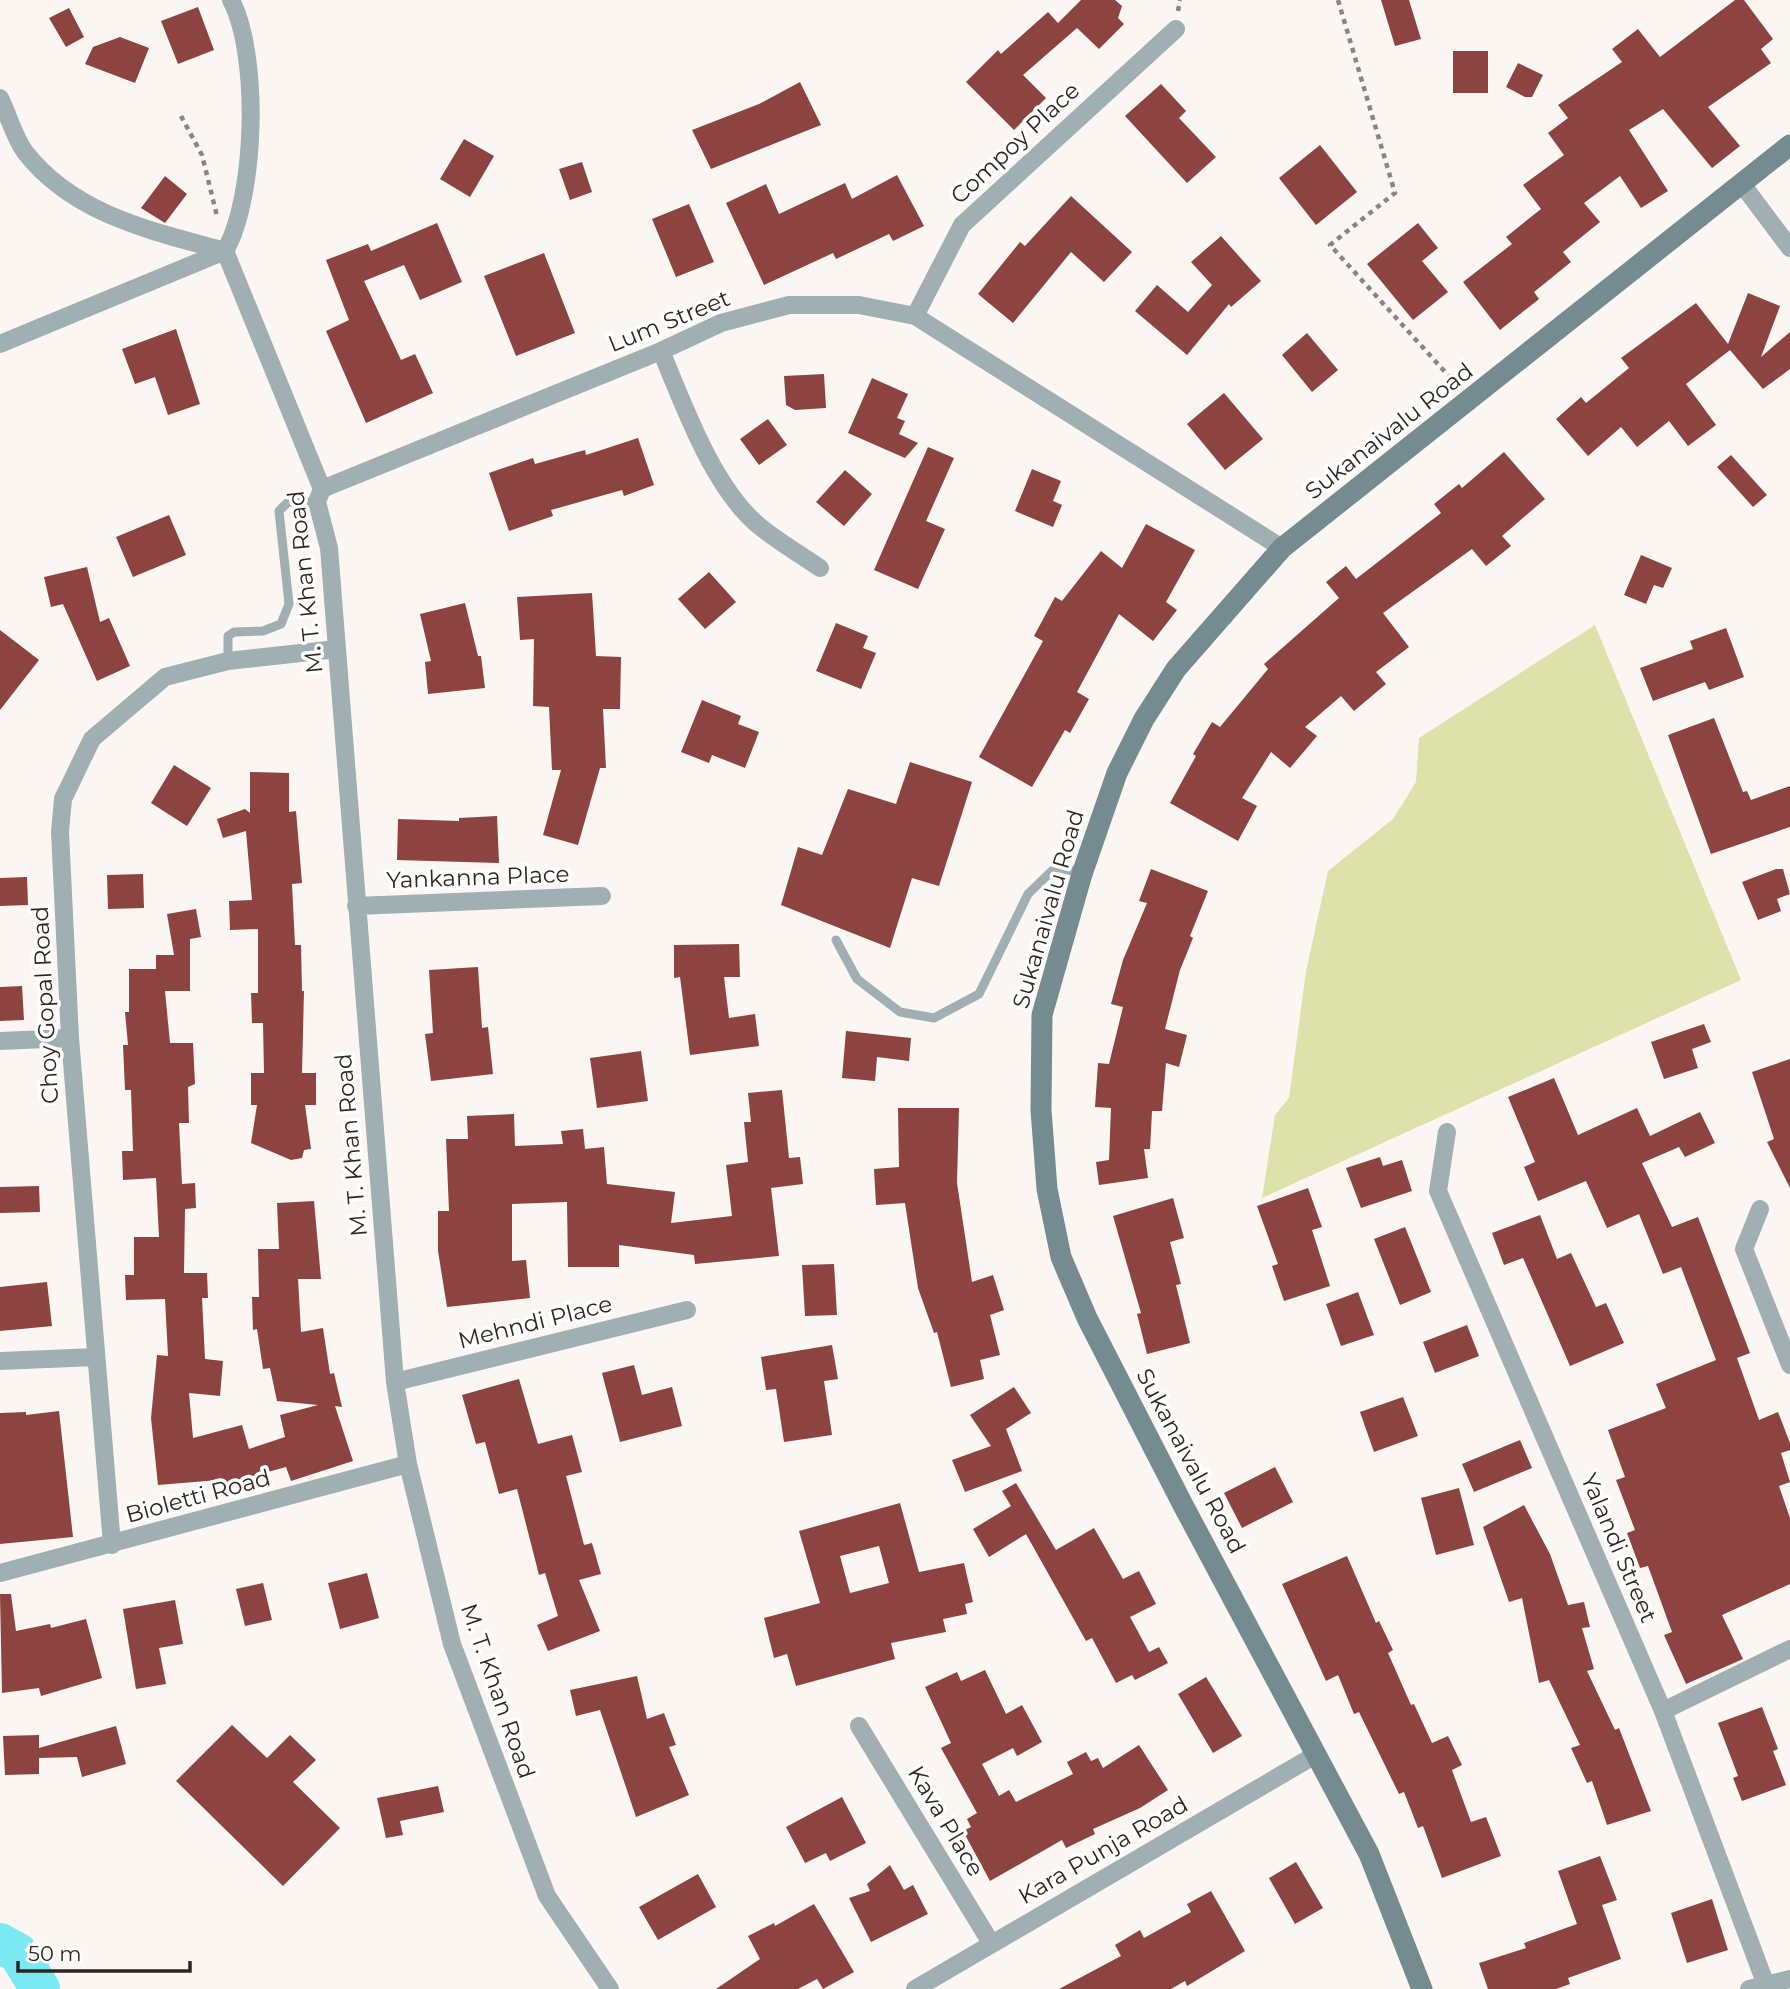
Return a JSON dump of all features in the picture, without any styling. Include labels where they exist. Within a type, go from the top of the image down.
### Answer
[{"type":"main road","name":"Sukanaivalu Road","points":[[1422,1989],[1369,1854],[1098,1338],[1061,1256],[1047,1189],[1041,1110],[1042,1015],[1082,874],[1117,773],[1144,719],[1176,669],[1282,548],[1790,145]]},
{"type":"street","points":[[0,344],[225,251],[237,231],[248,175],[251,118],[245,42],[231,0]]},
{"type":"street","name":"Compoy Place","points":[[915,316],[962,225],[1176,29]]},
{"type":"street","points":[[0,98],[24,151],[69,194],[130,226],[225,251]]},
{"type":"street","points":[[1742,184],[1790,248]]},
{"type":"street","name":"M. T. Khan Road","points":[[225,251],[320,495],[329,548],[394,1382],[408,1464],[452,1644],[547,1896],[610,1989]]},
{"type":"street","name":"Lum Street","points":[[320,495],[721,323],[789,305],[859,305],[915,316],[1282,548]]},
{"type":"street","points":[[661,351],[687,412],[724,483],[757,524],[820,568]]},
{"type":"street","name":"Choy Gopal Road","points":[[112,1545],[69,1038],[60,832],[63,799],[92,739],[117,715],[165,677],[228,662],[337,649]]},
{"type":"street","name":"Yankanna Place","points":[[356,906],[602,896]]},
{"type":"street","points":[[0,1041],[69,1038]]},
{"type":"street","name":"Yalandi Street","points":[[1447,1132],[1438,1191],[1663,1711],[1758,1987]]},
{"type":"street","points":[[1760,1209],[1744,1250],[1790,1365]]},
{"type":"street","name":"Mehndi Place","points":[[394,1382],[687,1310]]},
{"type":"street","points":[[0,1361],[95,1357]]},
{"type":"street","name":"Bioletti Road","points":[[0,1573],[408,1464]]},
{"type":"street","points":[[1663,1711],[1790,1649]]},
{"type":"street","name":"Kava Place","points":[[859,1726],[991,1942]]},
{"type":"street","name":"Kara Punja Road","points":[[915,1989],[991,1942],[1317,1754]]},
{"type":"street","points":[[1758,1987],[1790,1979]]},
{"type":"lane","points":[[228,662],[228,636],[234,632],[263,631],[281,624],[289,604],[279,512],[288,502],[320,495]]},
{"type":"lane","points":[[836,940],[857,979],[900,1012],[934,1018],[979,994],[1028,894],[1056,867],[1082,874]]},
{"type":"path","points":[[1338,0],[1395,193],[1331,245],[1471,400]]},
{"type":"path","points":[[181,116],[202,155],[225,251]]},
{"type":"green space","points":[[1595,625],[1741,980],[1262,1198],[1275,1115],[1289,1098],[1306,971],[1328,871],[1393,819],[1416,782],[1419,738]]},
{"type":"building","points":[[1081,0],[1115,0],[1122,6],[1118,18],[1124,24],[1099,49],[1077,28],[1023,75],[1046,98],[1014,130],[966,82],[998,50],[1001,54],[1048,12],[1058,23]]},
{"type":"building","points":[[1381,0],[1409,0],[1421,39],[1395,46]]},
{"type":"building","points":[[1735,0],[1744,0],[1773,39],[1761,49],[1771,63],[1708,107],[1740,146],[1712,168],[1663,109],[1629,130],[1668,191],[1641,208],[1620,176],[1584,203],[1600,222],[1563,252],[1571,262],[1534,292],[1539,299],[1500,330],[1463,282],[1512,244],[1506,237],[1541,209],[1523,185],[1564,155],[1548,133],[1568,118],[1558,105],[1622,62],[1612,49],[1638,29],[1660,57]]},
{"type":"building","points":[[198,7],[214,50],[178,64],[161,21]]},
{"type":"building","points":[[69,8],[84,37],[66,47],[49,18]]},
{"type":"building","points":[[120,37],[149,48],[135,83],[85,64],[93,47]]},
{"type":"building","points":[[1453,51],[1488,51],[1488,93],[1453,93]]},
{"type":"building","points":[[1518,63],[1543,75],[1532,97],[1525,97],[1506,87]]},
{"type":"building","points":[[800,82],[821,125],[711,169],[692,130],[759,104]]},
{"type":"building","points":[[1161,84],[1186,111],[1179,118],[1216,157],[1187,183],[1125,116]]},
{"type":"building","points":[[464,139],[494,156],[470,197],[440,179]]},
{"type":"building","points":[[1320,145],[1357,192],[1316,225],[1279,178]]},
{"type":"building","points":[[582,162],[592,192],[570,200],[559,169]]},
{"type":"building","points":[[897,175],[924,226],[893,241],[889,234],[836,259],[833,253],[764,285],[726,203],[766,184],[779,214],[845,183],[852,199]]},
{"type":"building","points":[[165,176],[187,194],[165,223],[141,208]]},
{"type":"building","points":[[1071,196],[1132,252],[1104,282],[1071,252],[1013,323],[978,294],[1020,242],[1025,246]]},
{"type":"building","points":[[689,204],[714,262],[676,277],[652,219]]},
{"type":"building","points":[[437,223],[462,282],[420,300],[404,265],[364,281],[401,360],[415,354],[433,393],[366,423],[326,331],[349,320],[326,260],[368,244],[371,251]]},
{"type":"building","points":[[1418,223],[1438,248],[1422,261],[1448,292],[1413,320],[1367,264]]},
{"type":"building","points":[[1221,236],[1261,281],[1231,307],[1229,304],[1187,355],[1135,311],[1157,285],[1188,312],[1212,285],[1191,262]]},
{"type":"building","points":[[544,253],[575,333],[516,356],[484,276]]},
{"type":"building","points":[[1748,293],[1780,306],[1761,357],[1790,332],[1790,369],[1763,389],[1730,350],[1686,384],[1716,425],[1688,446],[1669,421],[1637,447],[1621,427],[1588,456],[1556,419],[1581,397],[1586,403],[1629,368],[1621,358],[1696,303],[1728,344]]},
{"type":"building","points":[[176,329],[200,404],[168,415],[155,377],[135,384],[122,349]]},
{"type":"building","points":[[1307,333],[1338,370],[1312,392],[1282,355]]},
{"type":"building","points":[[824,374],[826,408],[795,410],[786,405],[784,376]]},
{"type":"building","points":[[872,378],[908,394],[897,418],[905,421],[899,434],[918,443],[905,458],[848,433]]},
{"type":"building","points":[[1224,393],[1263,439],[1225,470],[1187,424]]},
{"type":"building","points":[[768,419],[787,445],[759,465],[740,439]]},
{"type":"building","points":[[638,438],[654,485],[624,496],[622,490],[551,510],[553,516],[509,531],[489,473],[533,458],[535,464],[585,450],[586,455]]},
{"type":"building","points":[[928,447],[954,458],[926,521],[945,529],[918,589],[874,570]]},
{"type":"building","points":[[1504,452],[1545,499],[1502,536],[1511,546],[1486,566],[1472,549],[1383,613],[1409,647],[1376,672],[1386,684],[1354,711],[1341,696],[1305,727],[1317,736],[1290,768],[1271,752],[1242,798],[1257,806],[1238,841],[1170,803],[1196,756],[1193,754],[1212,722],[1220,727],[1268,669],[1264,664],[1339,598],[1326,582],[1346,566],[1356,579],[1441,513],[1434,504],[1459,484],[1462,488]]},
{"type":"building","points":[[1731,455],[1767,495],[1753,507],[1717,467]]},
{"type":"building","points":[[1032,469],[1061,481],[1053,501],[1062,505],[1053,527],[1015,511]]},
{"type":"building","points":[[845,470],[872,494],[844,526],[816,502]]},
{"type":"building","points":[[169,515],[186,555],[133,577],[116,537]]},
{"type":"building","points":[[1146,524],[1195,550],[1166,602],[1177,610],[1153,641],[1119,614],[1077,692],[1089,699],[1070,733],[1065,730],[1032,787],[979,757],[1043,641],[1034,636],[1055,597],[1062,601],[1101,551],[1122,568]]},
{"type":"building","points":[[1641,555],[1672,568],[1663,588],[1654,585],[1646,604],[1624,595]]},
{"type":"building","points":[[87,567],[100,622],[109,618],[130,666],[97,681],[63,604],[51,607],[44,577]]},
{"type":"building","points":[[709,572],[736,602],[705,629],[678,599]]},
{"type":"building","points":[[592,593],[596,656],[621,657],[620,709],[603,709],[606,768],[600,768],[578,845],[543,835],[561,770],[552,770],[549,707],[533,706],[534,639],[520,640],[517,597]]},
{"type":"building","points":[[465,603],[478,656],[481,656],[485,688],[428,694],[425,662],[431,661],[420,614]]},
{"type":"building","points":[[836,623],[868,636],[863,648],[876,653],[861,689],[816,671]]},
{"type":"building","points":[[1726,628],[1744,677],[1709,690],[1705,682],[1653,701],[1640,668],[1693,649],[1690,641]]},
{"type":"building","points":[[0,630],[39,660],[0,710]]},
{"type":"building","points":[[702,700],[741,716],[738,724],[759,732],[745,768],[712,755],[709,763],[681,752]]},
{"type":"building","points":[[1714,718],[1743,792],[1747,791],[1751,800],[1790,786],[1790,827],[1711,854],[1668,735]]},
{"type":"building","points":[[910,762],[972,782],[939,886],[912,878],[890,948],[781,905],[798,847],[822,855],[848,789],[896,804]]},
{"type":"building","points":[[174,765],[211,788],[187,826],[151,803]]},
{"type":"building","points":[[250,772],[289,773],[289,812],[296,811],[302,883],[292,884],[295,945],[301,945],[304,991],[302,1073],[316,1073],[316,1105],[305,1105],[311,1149],[304,1150],[302,1158],[291,1160],[251,1143],[257,1105],[251,1105],[251,1073],[264,1073],[263,1023],[252,1023],[251,993],[258,993],[258,929],[230,930],[229,901],[252,900],[246,831],[223,838],[217,819],[245,809],[250,813]]},
{"type":"building","points":[[497,816],[499,863],[397,860],[398,819],[459,821],[459,818]]},
{"type":"building","points":[[1151,869],[1208,891],[1190,936],[1193,938],[1180,970],[1165,1029],[1187,1035],[1179,1067],[1166,1063],[1162,1111],[1152,1111],[1150,1149],[1144,1149],[1148,1178],[1099,1185],[1096,1162],[1109,1160],[1111,1108],[1095,1107],[1098,1063],[1109,1064],[1123,1007],[1111,1004],[1123,960],[1147,903],[1139,901]]},
{"type":"building","points":[[1776,869],[1783,869],[1790,894],[1777,899],[1781,911],[1758,920],[1742,882]]},
{"type":"building","points":[[143,874],[144,908],[108,909],[107,875]]},
{"type":"building","points":[[27,877],[28,905],[0,906],[0,878]]},
{"type":"building","points":[[196,909],[201,937],[190,939],[190,991],[165,991],[170,1043],[193,1043],[195,1084],[188,1087],[189,1123],[179,1123],[182,1184],[195,1183],[196,1208],[185,1209],[184,1273],[207,1273],[208,1298],[202,1298],[205,1359],[223,1361],[220,1396],[189,1393],[193,1438],[242,1425],[249,1449],[285,1437],[280,1415],[318,1405],[277,1401],[270,1368],[263,1369],[257,1329],[253,1330],[252,1297],[259,1297],[258,1249],[279,1249],[277,1203],[314,1201],[321,1279],[298,1279],[301,1332],[323,1328],[330,1374],[334,1373],[342,1407],[335,1406],[353,1461],[291,1481],[286,1467],[220,1485],[218,1480],[158,1485],[151,1418],[157,1355],[168,1356],[165,1299],[126,1300],[125,1275],[134,1275],[134,1237],[159,1237],[156,1178],[123,1180],[122,1151],[133,1151],[131,1090],[125,1090],[123,1045],[128,1045],[125,1012],[129,1012],[129,969],[156,969],[156,955],[174,955],[167,914]]},
{"type":"building","points":[[739,944],[740,977],[724,977],[729,1018],[755,1014],[759,1046],[690,1055],[680,977],[674,978],[674,945]]},
{"type":"building","points":[[478,967],[482,1028],[488,1027],[493,1074],[431,1081],[425,1034],[433,1033],[429,970]]},
{"type":"building","points":[[22,986],[24,1020],[0,1021],[0,987]]},
{"type":"building","points":[[1704,1024],[1711,1042],[1692,1049],[1698,1068],[1664,1079],[1651,1042]]},
{"type":"building","points":[[846,1031],[911,1038],[909,1061],[877,1057],[875,1081],[842,1078]]},
{"type":"building","points":[[641,1051],[648,1101],[597,1108],[590,1058]]},
{"type":"building","points":[[1790,1059],[1790,1188],[1767,1142],[1774,1139],[1752,1072]]},
{"type":"building","points":[[1554,1078],[1578,1135],[1637,1108],[1650,1136],[1700,1112],[1715,1143],[1685,1157],[1679,1147],[1642,1163],[1672,1227],[1698,1217],[1750,1353],[1737,1358],[1759,1420],[1778,1412],[1790,1443],[1790,1450],[1781,1453],[1790,1482],[1779,1486],[1790,1518],[1790,1584],[1722,1615],[1743,1659],[1686,1684],[1664,1635],[1672,1632],[1648,1566],[1640,1568],[1627,1533],[1635,1530],[1616,1480],[1625,1477],[1608,1430],[1666,1408],[1656,1384],[1716,1360],[1681,1267],[1663,1274],[1639,1214],[1607,1228],[1586,1181],[1538,1201],[1524,1167],[1535,1162],[1508,1097]]},
{"type":"building","points":[[782,1090],[789,1158],[800,1157],[803,1184],[771,1188],[779,1256],[695,1264],[694,1255],[619,1245],[619,1267],[568,1267],[567,1202],[512,1204],[512,1261],[526,1260],[530,1298],[447,1307],[438,1251],[438,1211],[449,1211],[446,1139],[468,1139],[467,1116],[514,1114],[515,1146],[563,1144],[561,1131],[583,1129],[585,1149],[604,1147],[607,1184],[675,1192],[671,1223],[732,1216],[726,1165],[748,1162],[744,1122],[751,1122],[748,1093]]},
{"type":"building","points":[[898,1108],[959,1108],[957,1183],[972,1282],[993,1275],[1004,1310],[990,1315],[1000,1355],[980,1360],[984,1379],[951,1387],[937,1332],[934,1333],[918,1288],[905,1203],[876,1205],[874,1169],[899,1167]]},
{"type":"building","points":[[1380,1157],[1383,1166],[1402,1160],[1412,1191],[1361,1208],[1346,1168]]},
{"type":"building","points":[[39,1186],[40,1212],[0,1213],[0,1187]]},
{"type":"building","points":[[1308,1188],[1322,1227],[1312,1230],[1330,1286],[1284,1301],[1272,1266],[1278,1264],[1257,1206]]},
{"type":"building","points":[[1173,1198],[1184,1238],[1170,1242],[1181,1284],[1176,1285],[1190,1343],[1147,1354],[1137,1314],[1141,1313],[1113,1216]]},
{"type":"building","points":[[1540,1215],[1557,1259],[1571,1253],[1596,1307],[1606,1303],[1624,1343],[1570,1366],[1523,1258],[1504,1265],[1492,1233]]},
{"type":"building","points":[[1405,1227],[1431,1292],[1400,1305],[1374,1239]]},
{"type":"building","points":[[834,1264],[837,1315],[805,1316],[802,1265]]},
{"type":"building","points":[[47,1282],[52,1326],[0,1331],[0,1287]]},
{"type":"building","points":[[1358,1292],[1374,1335],[1341,1346],[1326,1304]]},
{"type":"building","points":[[1467,1325],[1479,1356],[1435,1373],[1423,1342]]},
{"type":"building","points":[[832,1345],[838,1379],[824,1381],[832,1435],[784,1442],[776,1389],[766,1390],[761,1357]]},
{"type":"building","points":[[634,1365],[642,1395],[672,1387],[682,1426],[620,1442],[602,1373]]},
{"type":"building","points":[[519,1379],[538,1444],[572,1435],[582,1472],[566,1476],[584,1545],[592,1543],[601,1574],[579,1580],[600,1631],[548,1651],[537,1625],[558,1616],[545,1573],[539,1575],[517,1489],[499,1494],[485,1442],[476,1444],[462,1395]]},
{"type":"building","points":[[1014,1387],[1031,1413],[1006,1429],[1022,1471],[965,1492],[952,1460],[991,1446],[970,1415]]},
{"type":"building","points":[[1403,1397],[1418,1436],[1374,1452],[1360,1412]]},
{"type":"building","points":[[59,1411],[73,1537],[0,1544],[0,1413],[26,1412],[26,1415]]},
{"type":"building","points":[[1520,1440],[1532,1468],[1474,1492],[1462,1464]]},
{"type":"building","points":[[1275,1467],[1293,1502],[1242,1528],[1224,1493]]},
{"type":"building","points":[[1016,1483],[1056,1550],[1094,1528],[1123,1579],[1139,1571],[1156,1604],[1130,1617],[1149,1652],[1159,1647],[1168,1663],[1135,1680],[1132,1675],[1116,1683],[1092,1638],[1086,1641],[1026,1534],[989,1557],[973,1529],[1011,1506],[1002,1491]]},
{"type":"building","points":[[1459,1488],[1474,1545],[1436,1555],[1421,1498]]},
{"type":"building","points":[[900,1503],[919,1572],[964,1563],[973,1602],[965,1604],[967,1614],[943,1619],[946,1632],[891,1643],[895,1659],[796,1686],[787,1654],[774,1658],[764,1618],[820,1603],[799,1531]],"holes":[[[879,1546],[889,1583],[850,1593],[840,1556]]]},
{"type":"building","points":[[1524,1505],[1550,1554],[1568,1605],[1584,1602],[1590,1627],[1582,1628],[1594,1669],[1587,1671],[1615,1730],[1619,1728],[1651,1811],[1607,1825],[1592,1781],[1587,1783],[1571,1748],[1580,1745],[1549,1680],[1539,1683],[1522,1598],[1509,1602],[1483,1527]]},
{"type":"building","points":[[1347,1556],[1376,1623],[1379,1621],[1393,1650],[1388,1653],[1411,1705],[1414,1704],[1432,1743],[1448,1736],[1462,1765],[1452,1770],[1471,1822],[1486,1817],[1501,1856],[1442,1878],[1423,1826],[1418,1828],[1404,1792],[1399,1794],[1359,1712],[1354,1714],[1338,1675],[1326,1681],[1282,1584]]},
{"type":"building","points":[[367,1573],[379,1618],[340,1629],[328,1583]]},
{"type":"building","points":[[263,1583],[272,1620],[245,1626],[236,1589]]},
{"type":"building","points":[[0,1594],[11,1594],[16,1631],[50,1624],[51,1628],[86,1619],[102,1678],[41,1696],[39,1688],[2,1693]]},
{"type":"building","points":[[175,1600],[183,1644],[159,1648],[166,1684],[136,1689],[123,1609]]},
{"type":"building","points":[[985,1670],[1006,1714],[1022,1705],[1042,1742],[1017,1756],[1013,1748],[982,1764],[999,1796],[1009,1790],[1016,1802],[1073,1774],[1067,1762],[1086,1752],[1091,1761],[1098,1758],[1103,1768],[1139,1745],[1168,1790],[1140,1808],[1093,1829],[1095,1834],[1066,1848],[1062,1840],[990,1881],[963,1831],[971,1827],[967,1819],[977,1813],[941,1748],[951,1743],[925,1687],[957,1672],[961,1681]]},
{"type":"building","points":[[637,1676],[647,1719],[664,1713],[676,1745],[669,1747],[689,1795],[636,1817],[600,1710],[576,1716],[570,1690]]},
{"type":"building","points":[[1206,1677],[1242,1736],[1213,1753],[1178,1694]]},
{"type":"building","points":[[1762,1707],[1778,1749],[1773,1751],[1786,1785],[1742,1801],[1733,1778],[1738,1776],[1718,1723]]},
{"type":"building","points":[[232,1725],[267,1758],[290,1735],[316,1760],[293,1782],[340,1828],[283,1886],[176,1781]]},
{"type":"building","points":[[116,1726],[126,1764],[82,1777],[77,1757],[39,1758],[39,1774],[5,1775],[3,1736],[39,1735],[39,1748]]},
{"type":"building","points":[[438,1786],[444,1812],[400,1821],[403,1835],[386,1838],[377,1798]]},
{"type":"building","points":[[842,1797],[866,1843],[830,1861],[826,1853],[805,1863],[786,1827]]},
{"type":"building","points":[[1600,1856],[1617,1900],[1602,1905],[1621,1959],[1568,1978],[1570,1984],[1556,1989],[1488,1989],[1479,1963],[1526,1948],[1524,1943],[1577,1924],[1558,1871]]},
{"type":"building","points":[[1296,1862],[1323,1908],[1295,1924],[1269,1878]]},
{"type":"building","points":[[890,1865],[904,1890],[913,1885],[928,1914],[871,1942],[849,1898],[870,1891],[867,1884]]},
{"type":"building","points":[[698,1874],[716,1907],[658,1940],[639,1907]]},
{"type":"building","points":[[1211,1891],[1245,1951],[1187,1986],[1185,1981],[1171,1989],[1059,1989],[1121,1956],[1115,1945],[1140,1930],[1144,1938],[1191,1912],[1187,1904]]},
{"type":"building","points":[[1712,1899],[1728,1950],[1687,1963],[1671,1913]]},
{"type":"building","points":[[814,1904],[854,1972],[823,1989],[817,1979],[798,1989],[716,1989],[760,1959],[748,1936],[774,1923],[775,1926]]},
{"type":"waterway","points":[[0,1943],[18,1953],[40,1989]]}]
